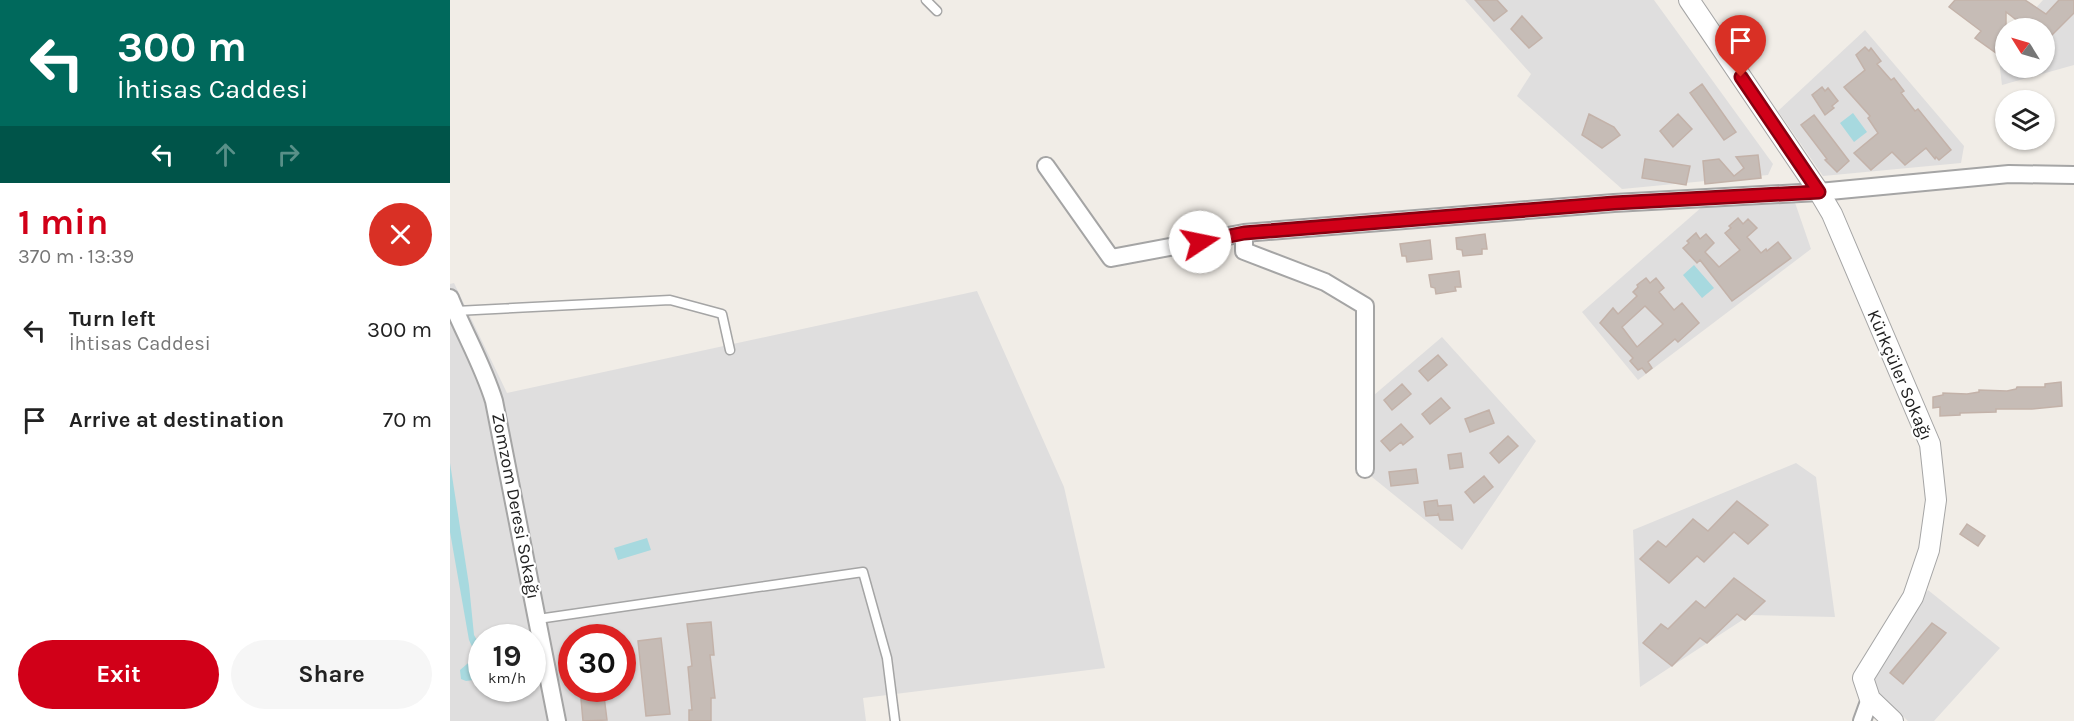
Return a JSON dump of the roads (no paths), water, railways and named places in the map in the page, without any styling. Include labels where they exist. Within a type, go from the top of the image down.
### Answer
[{"type":"street","points":[[1689,0],[1819,192]]},
{"type":"street","points":[[1046,166],[1111,258],[1244,233],[1614,203],[1819,192],[2009,174],[2074,175]]},
{"type":"street","name":"Kürkçüler Sokağı","points":[[1819,192],[1832,213],[1930,444],[1936,500],[1929,550],[1913,597],[1863,678],[1870,699]]},
{"type":"street","points":[[1244,233],[1244,251],[1325,282],[1365,306],[1365,469]]},
{"type":"street","name":"Zomzom Deresi Sokağı","points":[[453,305],[464,334],[485,372],[494,401],[557,721]]},
{"type":"street","points":[[1862,721],[1870,699],[1893,721]]},
{"type":"lane","points":[[927,0],[937,11]]},
{"type":"lane","points":[[453,305],[670,300],[722,314],[730,350]]},
{"type":"lane","points":[[538,620],[863,572],[887,658],[895,721]]},
{"type":"water","points":[[1853,113],[1867,132],[1854,142],[1840,123]]},
{"type":"water","points":[[1694,265],[1714,288],[1702,298],[1683,275]]},
{"type":"water","points":[[450,463],[469,585],[473,624],[468,624],[468,634],[450,532]]},
{"type":"water","points":[[647,538],[651,550],[618,560],[614,548]]},
{"type":"water","points":[[468,663],[468,681],[461,679],[460,670]]}]
